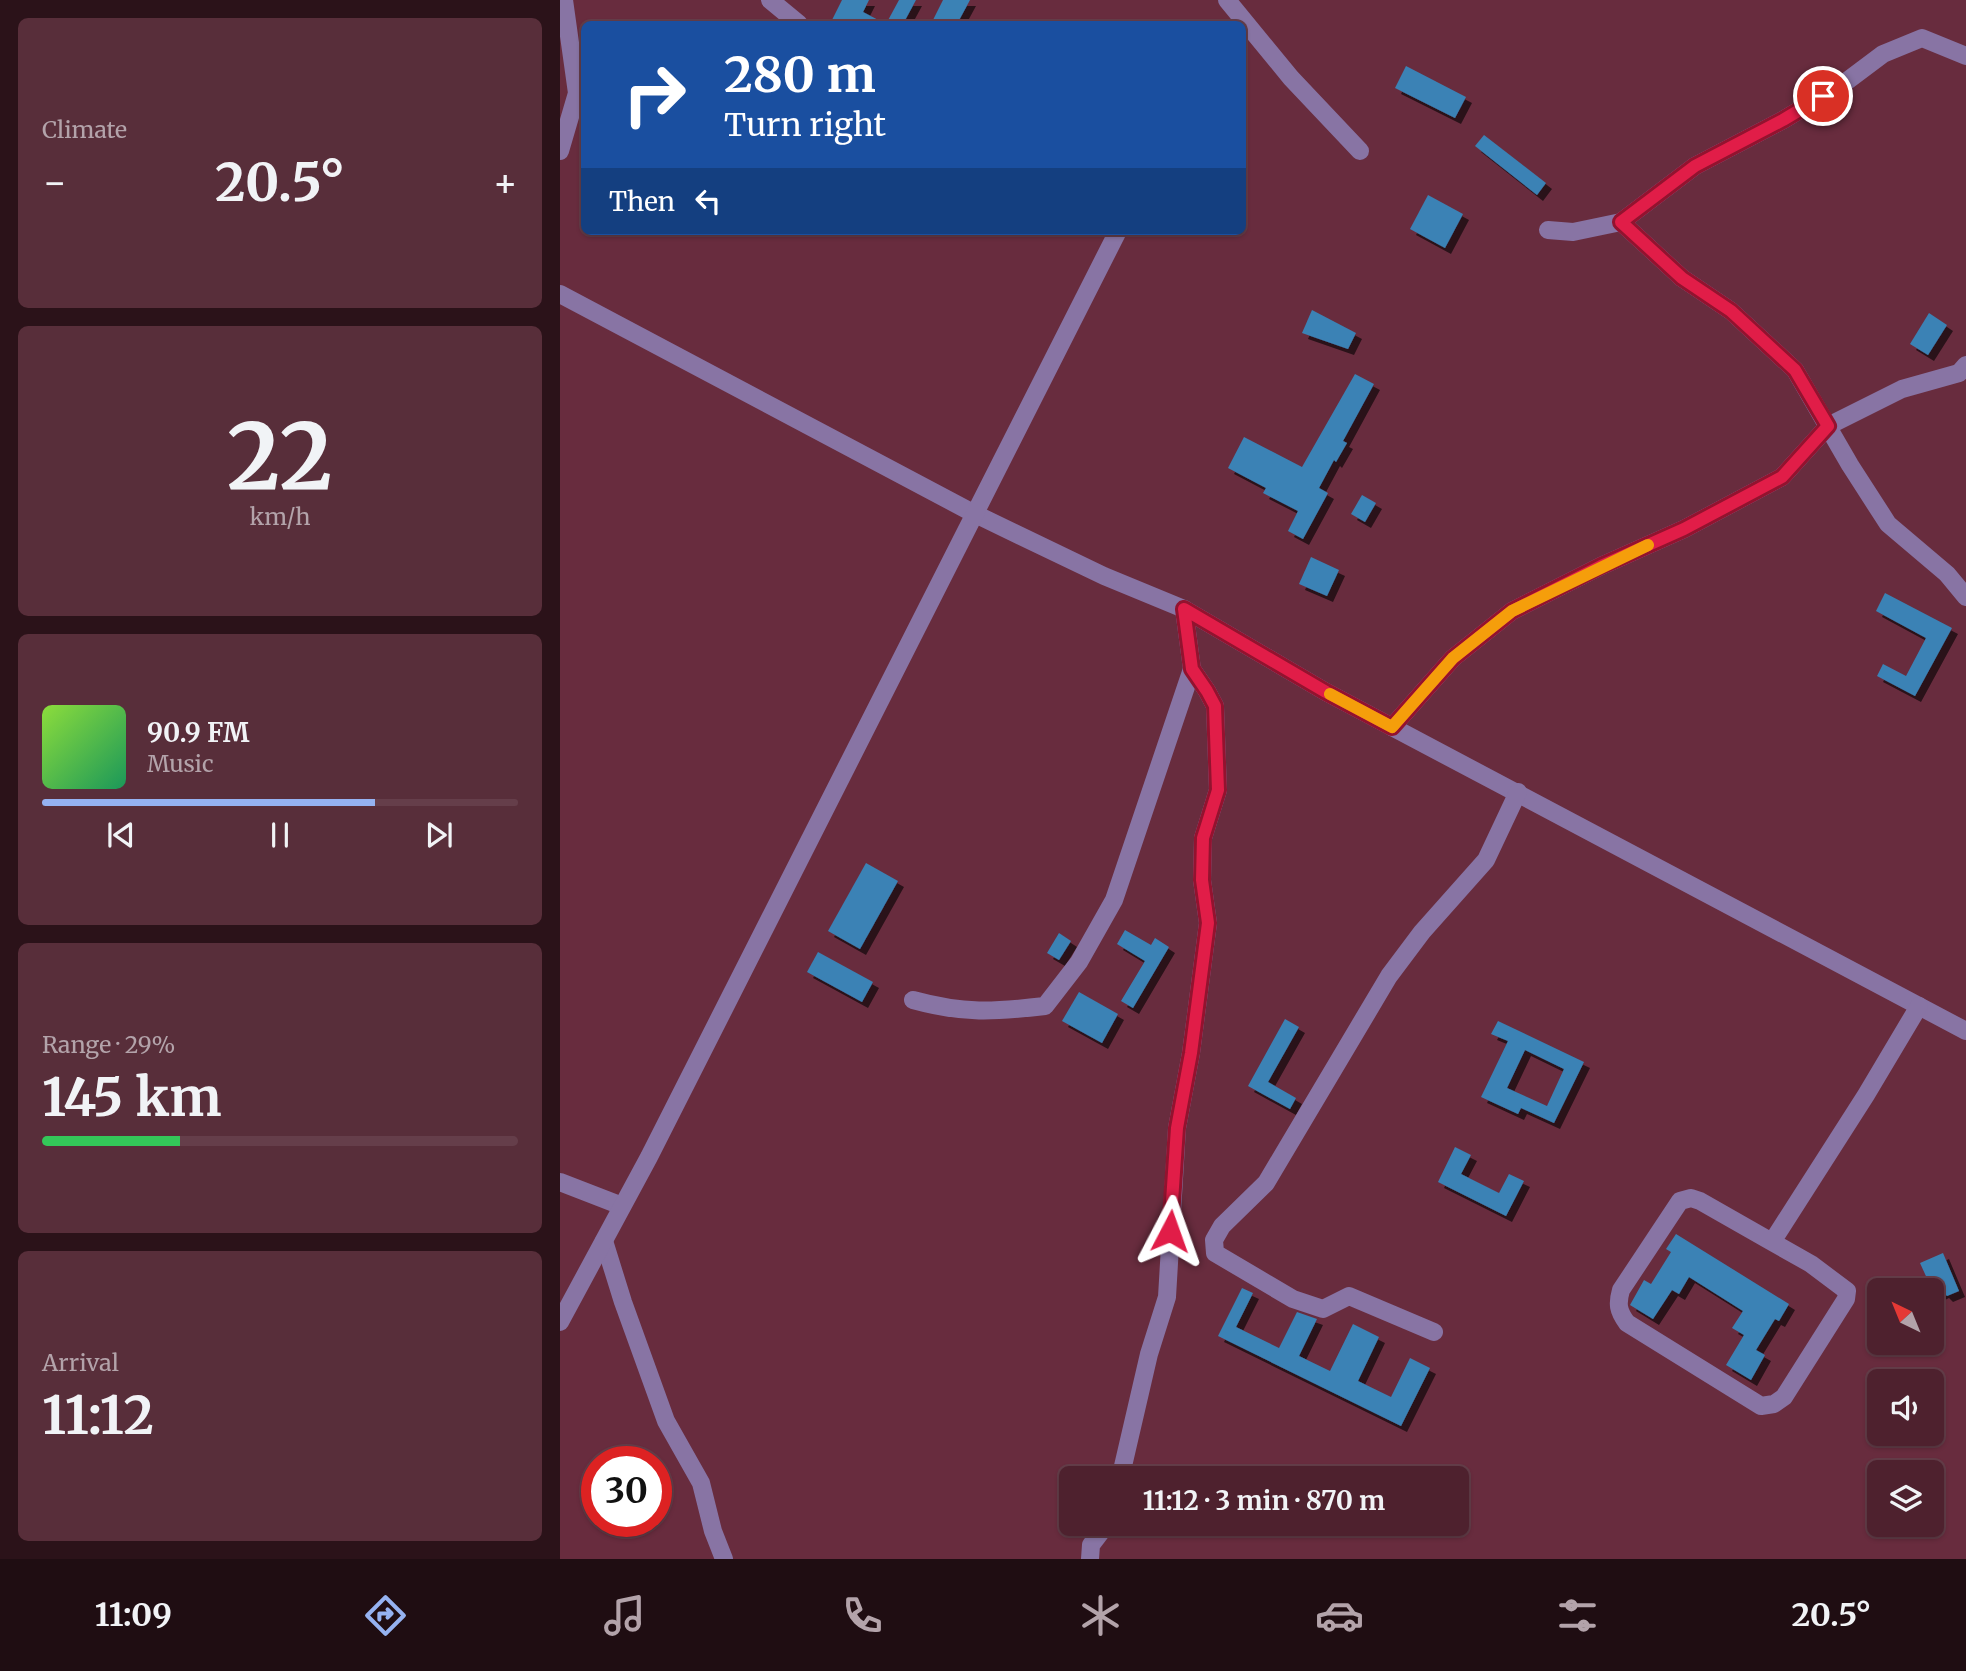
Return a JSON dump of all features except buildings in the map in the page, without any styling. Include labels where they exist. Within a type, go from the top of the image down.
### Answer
[{"type":"street","points":[[560,151],[577,93],[564,0]]},
{"type":"street","points":[[770,0],[795,21]]},
{"type":"street","points":[[1226,21],[1232,3]]},
{"type":"street","points":[[1232,3],[1291,78],[1360,151]]},
{"type":"street","points":[[1548,230],[1573,232],[1621,222],[1695,166],[1783,120],[1843,84],[1883,54],[1922,38],[1966,56]]},
{"type":"street","points":[[1621,222],[1682,278],[1731,311],[1795,370],[1888,524],[1947,574],[1966,597]]},
{"type":"street","points":[[560,1322],[622,1206],[1112,235]]},
{"type":"street","points":[[560,294],[973,513],[1104,576],[1184,609],[1326,692],[1966,1031]]},
{"type":"street","points":[[1392,727],[1453,658],[1512,611],[1601,566],[1684,529],[1782,477],[1828,426],[1902,388],[1959,373],[1966,365]]},
{"type":"street","points":[[913,1000],[948,1009],[994,1012],[1045,1006],[1079,961],[1114,900],[1192,669],[1184,609]]},
{"type":"street","points":[[1123,1466],[1149,1354],[1167,1297],[1177,1128],[1191,1053],[1208,923],[1202,880],[1203,838],[1218,790],[1215,706],[1192,669]]},
{"type":"street","points":[[1434,1332],[1349,1296],[1323,1309],[1293,1299],[1215,1254],[1214,1240],[1222,1226],[1266,1183],[1389,976],[1422,932],[1486,860],[1518,792]]},
{"type":"street","points":[[1772,1242],[1919,1006]]},
{"type":"street","points":[[560,1182],[622,1206]]},
{"type":"street","points":[[1690,1198],[1700,1201],[1772,1242],[1811,1264],[1847,1291],[1846,1299],[1784,1397],[1774,1404],[1761,1406],[1627,1323],[1621,1315],[1617,1303],[1621,1290],[1680,1201],[1690,1198]]},
{"type":"street","points":[[604,1241],[666,1421],[701,1483],[713,1531],[724,1559]]},
{"type":"street","points":[[1090,1559],[1091,1545],[1098,1536]]},
{"type":"slow traffic","points":[[1330,694],[1392,727],[1453,658],[1512,611],[1648,545]]},
{"type":"route","points":[[1170,1231],[1177,1128],[1191,1053],[1208,923],[1202,880],[1203,838],[1218,790],[1215,706],[1192,669],[1184,609],[1326,692],[1392,727],[1453,658],[1512,611],[1601,566],[1684,529],[1782,477],[1828,426],[1795,370],[1731,311],[1682,278],[1621,222],[1695,166],[1823,96]]}]
